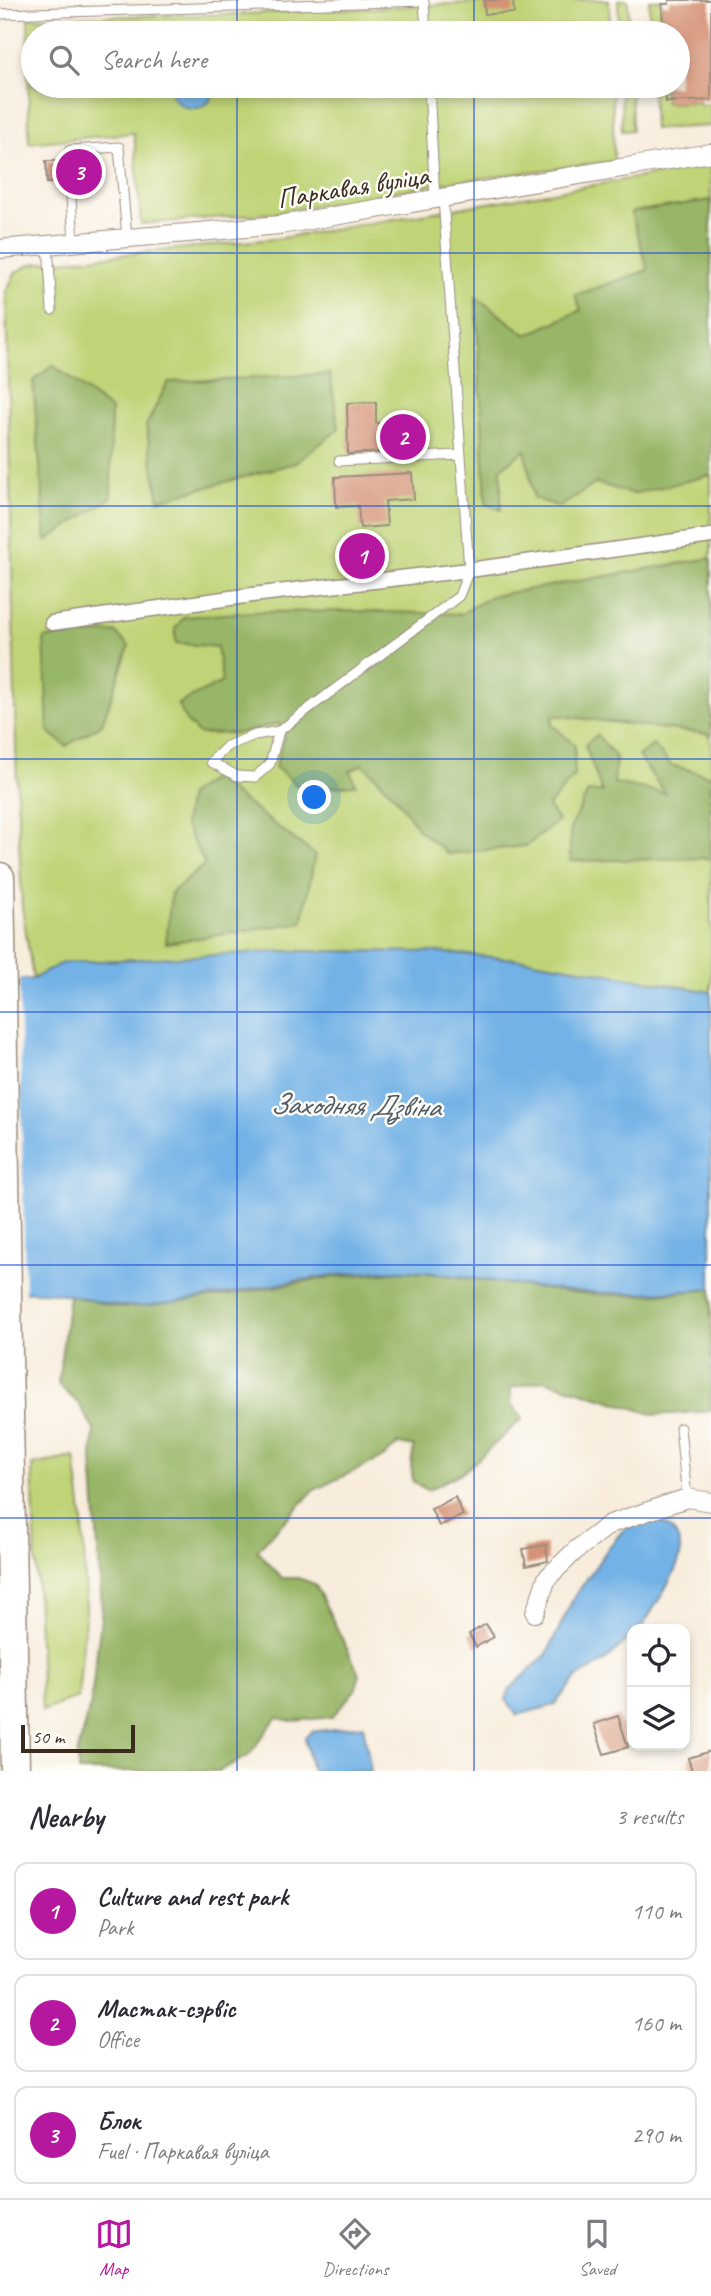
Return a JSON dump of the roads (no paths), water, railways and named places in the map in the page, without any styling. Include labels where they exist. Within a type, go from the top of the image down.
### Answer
[{"type":"main road","points":[[0,877],[15,1771]]},
{"type":"main road","points":[[0,1755],[6,1748],[16,1716]]},
{"type":"street","name":"Паркавая вуліца","points":[[0,249],[280,225],[711,153]]},
{"type":"street","points":[[52,623],[711,537]]},
{"type":"street","points":[[535,1613],[547,1578],[576,1550],[610,1524],[687,1498],[711,1502]]},
{"type":"lane","points":[[0,14],[424,1],[425,21]]},
{"type":"lane","points":[[279,731],[270,764],[256,777],[237,776],[211,762],[227,746],[256,735],[279,731],[460,596],[469,570],[430,98]]},
{"type":"lane","points":[[70,161],[70,150],[120,147],[127,237]]},
{"type":"lane","points":[[70,183],[74,242]]},
{"type":"lane","points":[[48,244],[52,310]]},
{"type":"lane","points":[[339,461],[460,455]]},
{"type":"lane","points":[[680,1428],[687,1498]]},
{"type":"water","points":[[174,98],[212,98],[201,107],[193,108]]},
{"type":"water","name":"Заходняя Дзвіна","points":[[293,951],[434,952],[528,960],[711,992],[711,1289],[647,1293],[584,1292],[405,1271],[306,1279],[132,1307],[52,1293],[0,1292],[0,980],[33,979],[62,963]]},
{"type":"water","points":[[648,1520],[662,1523],[672,1530],[679,1541],[680,1556],[670,1580],[644,1624],[627,1624],[627,1640],[604,1662],[576,1678],[554,1705],[517,1715],[506,1699],[510,1689],[547,1654],[573,1599],[624,1529]]},
{"type":"water","points":[[363,1725],[371,1771],[312,1771],[305,1738],[311,1732]]},
{"type":"place","name":"Блок","points":[[79,172]]},
{"type":"place","name":"Мастак-сэрвіс","points":[[403,437]]},
{"type":"place","name":"Culture and rest park","points":[[362,556]]}]
